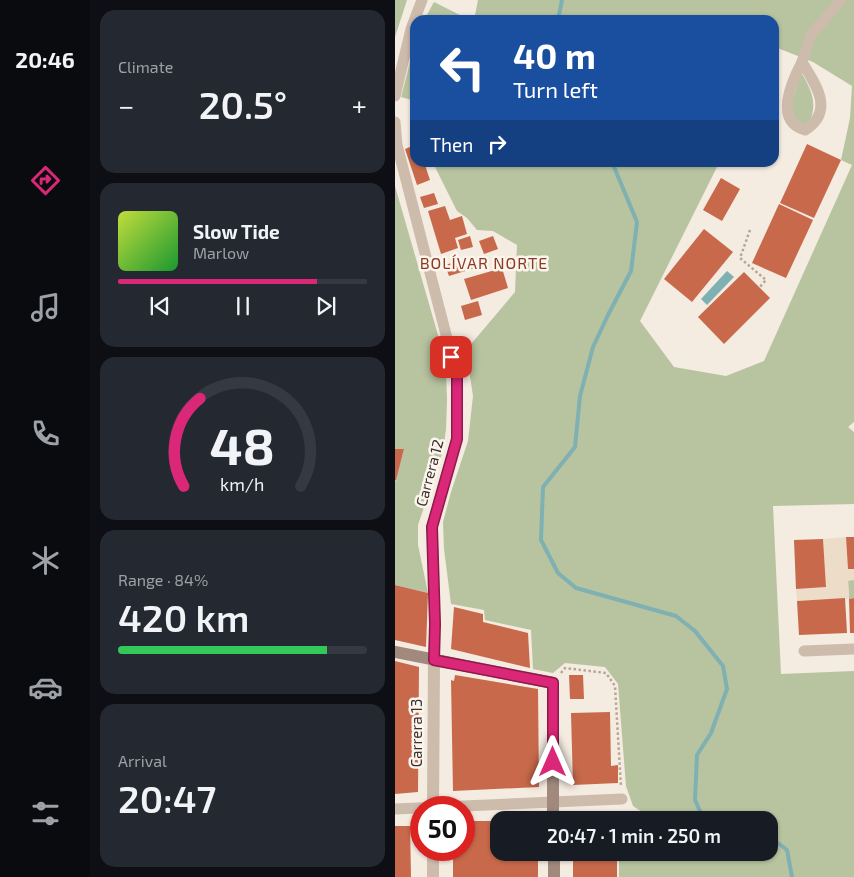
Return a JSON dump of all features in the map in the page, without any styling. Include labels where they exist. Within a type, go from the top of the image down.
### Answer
[{"type":"main road","points":[[395,652],[553,683],[553,811]]},
{"type":"main road","points":[[554,861],[554,877]]},
{"type":"street","points":[[416,15],[422,0]]},
{"type":"street","points":[[802,62],[818,88],[822,103],[813,126],[805,130],[796,128],[789,120],[787,106],[792,82],[802,62],[811,35],[841,0]]},
{"type":"street","points":[[395,96],[410,33]]},
{"type":"street","name":"Carrera 12","points":[[395,122],[397,145],[457,377],[457,439],[432,527],[435,624],[434,660]]},
{"type":"street","points":[[804,651],[854,649]]},
{"type":"street","name":"Carrera 13","points":[[433,796],[434,660]]},
{"type":"street","points":[[475,805],[622,799]]},
{"type":"street","points":[[395,809],[410,808]]},
{"type":"street","points":[[433,861],[433,877]]},
{"type":"path","points":[[750,230],[740,258],[766,280],[759,288]]},
{"type":"path","points":[[553,683],[565,668],[606,673],[615,686],[622,799]]},
{"type":"green space","points":[[395,0],[407,0],[395,37]]},
{"type":"green space","points":[[478,0],[854,0],[854,422],[848,427],[854,432],[854,504],[773,506],[781,674],[854,671],[854,877],[619,877],[619,861],[778,861],[778,811],[640,811],[633,806],[626,786],[618,684],[605,667],[565,663],[553,673],[533,669],[531,630],[485,620],[484,610],[451,604],[444,549],[443,522],[468,441],[473,396],[466,350],[515,292],[517,245],[493,231],[477,230],[467,218],[457,211],[435,167],[717,167],[640,321],[674,367],[726,376],[764,361],[852,165],[841,160],[850,118],[852,86],[813,62],[779,49],[779,15],[475,15]]},
{"type":"green space","points":[[434,2],[460,15],[427,15]]},
{"type":"green space","points":[[410,62],[410,100],[401,97]]},
{"type":"green space","points":[[801,72],[811,91],[813,104],[808,124],[797,124],[791,106]]},
{"type":"green space","points":[[395,186],[440,342],[446,374],[446,429],[443,451],[418,525],[418,545],[428,593],[395,585],[395,482],[404,449],[395,449]]},
{"type":"green space","points":[[848,580],[854,580],[854,598],[849,599]]},
{"type":"shaded area","points":[[846,537],[848,569],[854,569],[854,580],[848,581],[849,599],[797,601],[796,589],[826,587],[823,539]]},
{"type":"water","points":[[727,271],[734,277],[707,305],[701,299]]},
{"type":"building","points":[[807,144],[841,160],[814,218],[780,203]]},
{"type":"building","points":[[410,147],[410,164],[405,149]]},
{"type":"building","points":[[411,167],[426,167],[430,180],[417,185]]},
{"type":"building","points":[[721,178],[740,189],[722,221],[703,210]]},
{"type":"building","points":[[434,193],[438,204],[424,208],[420,197]]},
{"type":"building","points":[[779,204],[813,220],[786,278],[752,263]]},
{"type":"building","points":[[445,206],[450,220],[462,216],[467,234],[455,238],[458,248],[441,254],[428,211]]},
{"type":"building","points":[[704,229],[733,252],[692,302],[664,279]]},
{"type":"building","points":[[470,236],[473,247],[461,250],[458,240]]},
{"type":"building","points":[[493,236],[498,249],[484,254],[479,241]]},
{"type":"building","points":[[511,256],[513,263],[502,266],[500,259]]},
{"type":"building","points":[[472,257],[475,268],[449,276],[445,265]]},
{"type":"building","points":[[502,268],[508,288],[471,300],[464,279]]},
{"type":"building","points":[[744,272],[770,298],[724,344],[698,317]]},
{"type":"building","points":[[478,301],[482,315],[465,320],[461,306]]},
{"type":"building","points":[[395,449],[404,449],[396,480],[395,480]]},
{"type":"building","points":[[846,537],[854,537],[854,569],[848,569]]},
{"type":"building","points":[[823,539],[826,587],[796,589],[794,540]]},
{"type":"building","points":[[395,585],[428,593],[426,647],[395,640]]},
{"type":"building","points":[[845,598],[847,633],[799,635],[797,601]]},
{"type":"building","points":[[854,598],[854,633],[850,633],[849,599]]},
{"type":"building","points":[[454,607],[483,614],[483,622],[528,633],[530,668],[451,649]]},
{"type":"building","points":[[395,661],[419,667],[418,792],[395,794]]},
{"type":"building","points":[[455,675],[538,689],[539,787],[453,791],[451,680],[454,681]]},
{"type":"building","points":[[569,675],[583,675],[584,699],[570,699]]},
{"type":"building","points":[[610,712],[611,766],[618,765],[618,783],[573,785],[571,713]]},
{"type":"building","points":[[475,821],[490,821],[490,861],[538,861],[538,877],[453,877],[453,861],[475,861]]},
{"type":"building","points":[[395,826],[410,826],[411,877],[395,877]]},
{"type":"building","points":[[573,861],[617,861],[617,877],[573,877]]},
{"type":"waterway","points":[[559,15],[562,0]]},
{"type":"waterway","points":[[614,167],[637,222],[631,271],[593,347],[580,396],[575,447],[543,487],[541,540],[558,573],[576,588],[676,616],[695,631],[723,666],[727,689],[711,733],[697,755],[695,800],[700,811]]},
{"type":"waterway","points":[[778,843],[787,850],[792,877]]},
{"type":"district","name":"BOLÍVAR NORTE","points":[[484,263]]},
{"type":"route","points":[[451,357],[457,377],[457,439],[432,527],[435,624],[434,660],[553,683],[553,762]]}]
